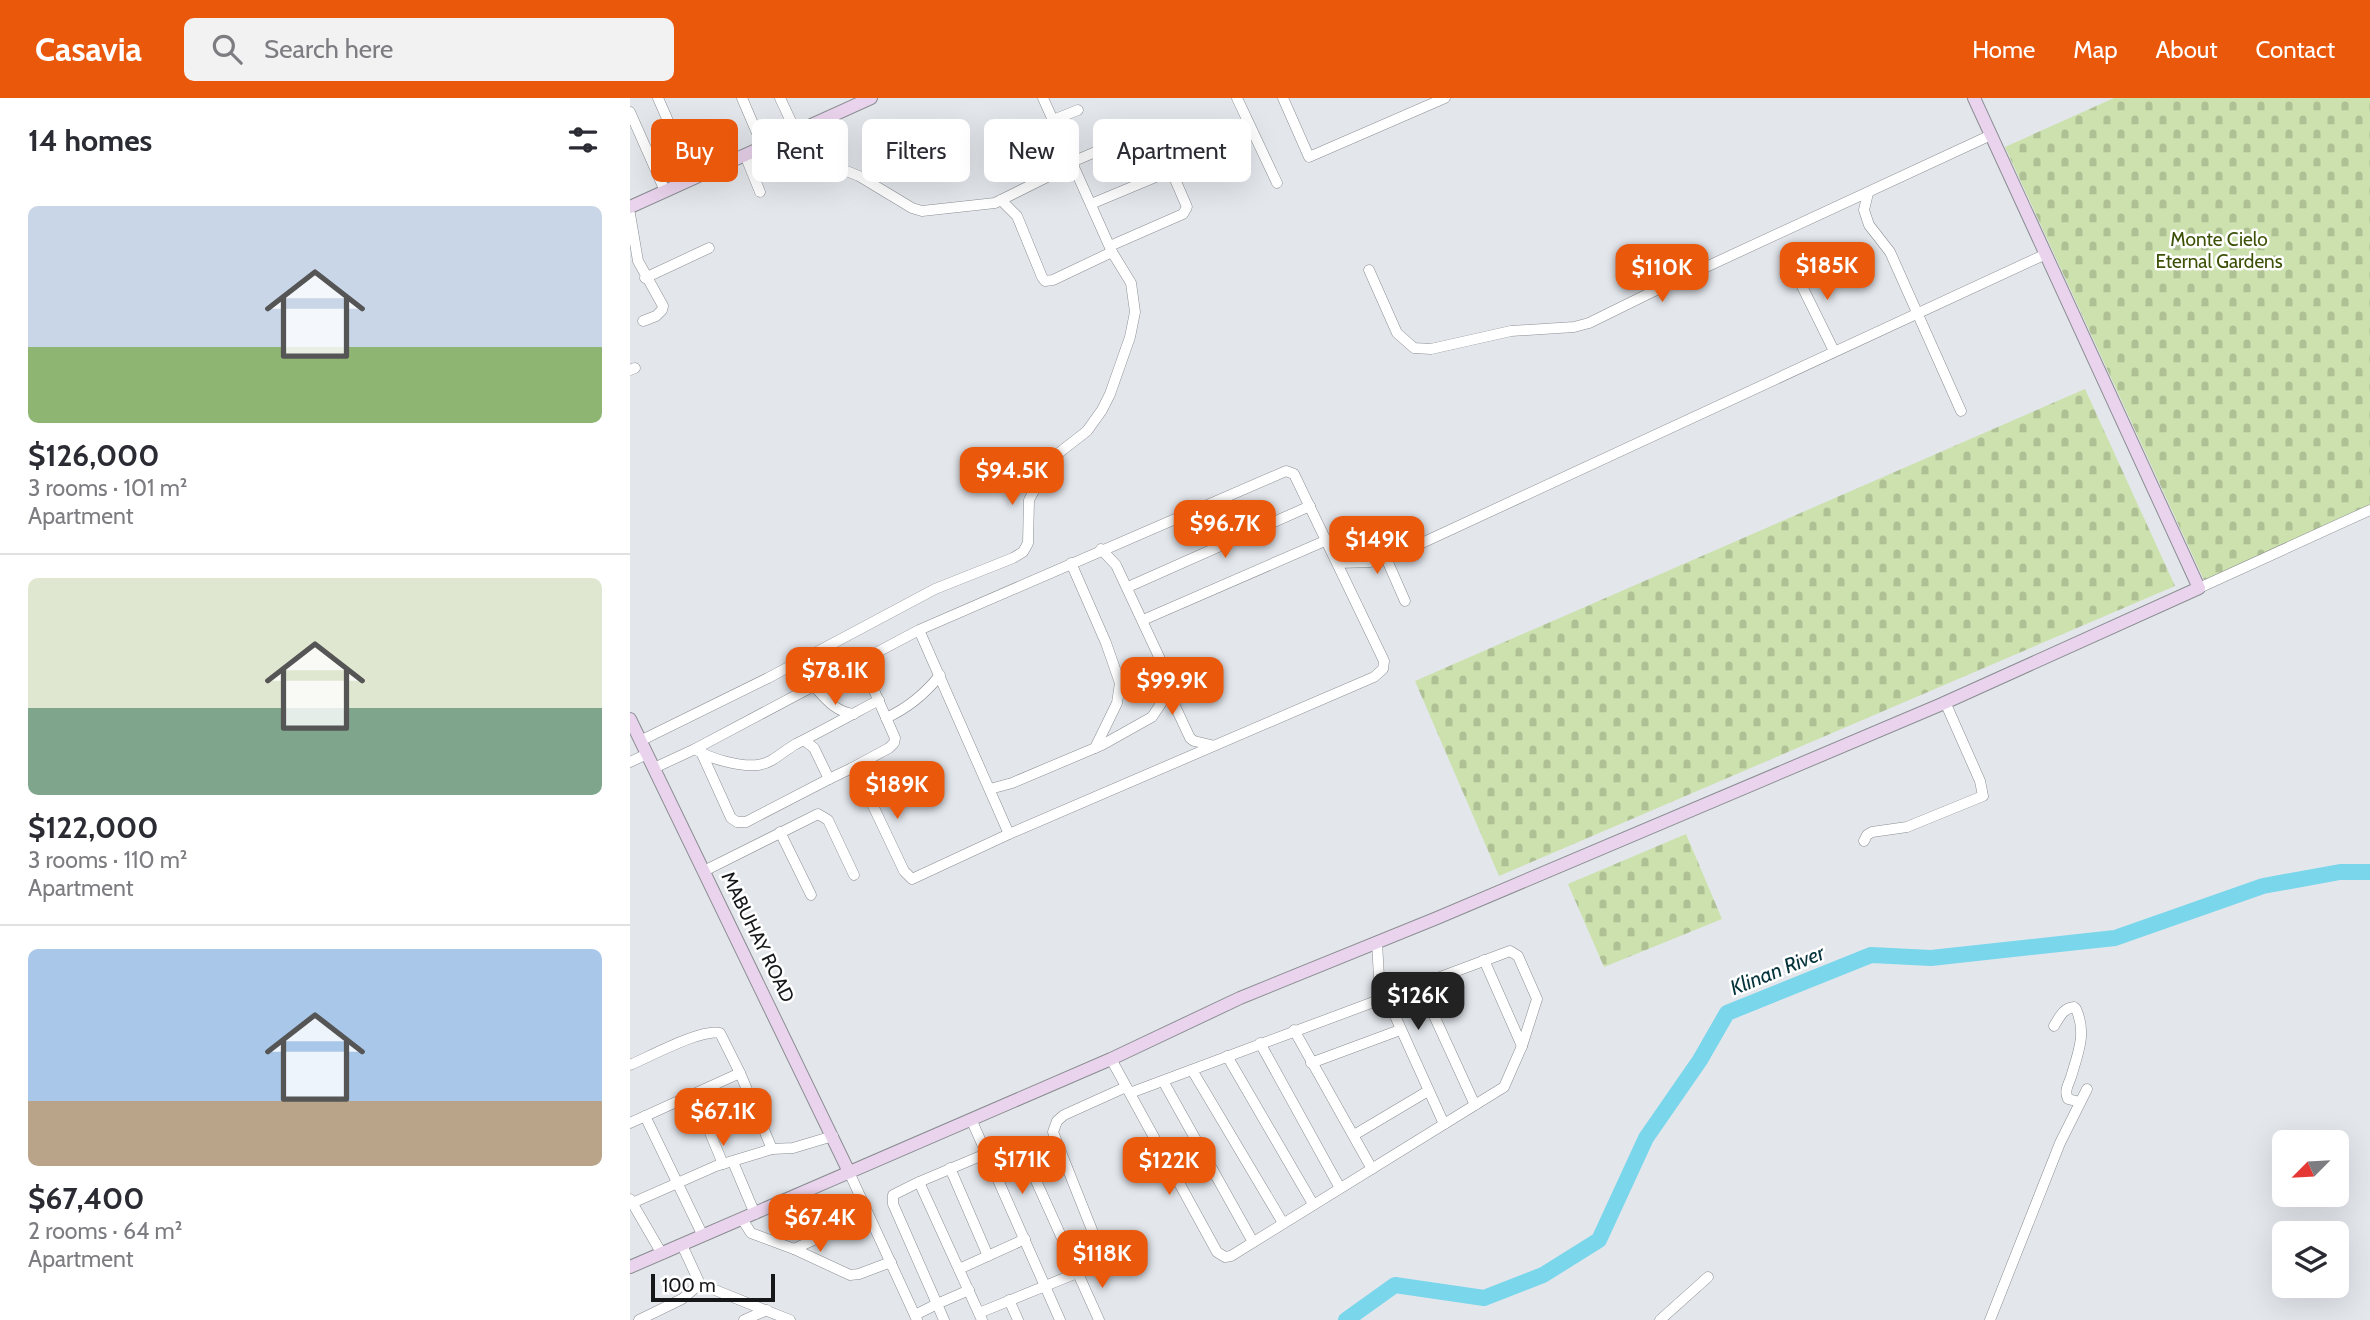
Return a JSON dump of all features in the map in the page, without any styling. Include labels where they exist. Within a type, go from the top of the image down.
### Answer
[{"type":"street","points":[[658,98],[667,119]]},
{"type":"street","points":[[742,98],[752,121]]},
{"type":"street","points":[[780,98],[790,119]]},
{"type":"street","points":[[821,119],[855,101],[871,98]]},
{"type":"street","points":[[1043,98],[1053,119]]},
{"type":"street","points":[[1237,98],[1277,183]]},
{"type":"street","points":[[1283,98],[1309,157],[1445,98]]},
{"type":"street","points":[[1974,98],[2199,588]]},
{"type":"street","points":[[1056,119],[1078,110]]},
{"type":"street","points":[[630,112],[665,191]]},
{"type":"street","points":[[1369,270],[1396,333],[1414,348],[1431,349],[1511,331],[1574,327],[1589,323],[1991,135]]},
{"type":"street","points":[[738,158],[752,152]]},
{"type":"street","points":[[745,155],[760,192]]},
{"type":"street","points":[[848,172],[922,211],[983,205],[1001,200],[1036,182]]},
{"type":"street","points":[[1001,200],[1017,216],[1045,281],[1053,280],[1184,214],[1187,207],[1174,177],[1169,172],[1091,204]]},
{"type":"street","points":[[640,741],[768,678],[935,589],[1023,552],[1028,543],[1027,507],[1036,486],[1060,452],[1087,431],[1102,410],[1130,337],[1135,312],[1128,275],[1111,249],[1079,178]]},
{"type":"street","points":[[643,321],[662,310],[663,306],[645,278],[634,244],[631,206],[684,182]]},
{"type":"street","points":[[1868,193],[1864,210],[1869,225],[1890,252],[1961,411]]},
{"type":"street","points":[[645,278],[709,248]]},
{"type":"street","points":[[1338,563],[1362,563],[1386,558],[2046,254]]},
{"type":"street","points":[[1792,266],[1834,351]]},
{"type":"street","points":[[654,768],[698,751],[813,685],[919,630],[1286,471],[1294,474],[1384,661],[1383,669],[1374,677],[1009,834],[912,879],[904,871],[859,774],[852,768]]},
{"type":"street","points":[[1128,587],[1310,506]]},
{"type":"street","points":[[630,1267],[1111,1059],[1240,998],[1377,943],[1945,702],[2370,510]]},
{"type":"street","points":[[1143,620],[1327,540]]},
{"type":"street","points":[[1101,549],[1116,565],[1128,587],[1166,676],[1167,689],[1191,738],[1213,745]]},
{"type":"street","points":[[1386,558],[1405,601]]},
{"type":"street","points":[[1070,563],[1106,643],[1120,683],[1117,703],[1095,748]]},
{"type":"street","points":[[919,630],[1009,834]]},
{"type":"street","points":[[698,751],[731,818],[737,822],[746,822],[852,768],[894,743],[895,738],[861,660]]},
{"type":"street","points":[[887,718],[927,691],[940,675]]},
{"type":"street","points":[[813,685],[831,705],[854,714]]},
{"type":"street","points":[[990,789],[1095,748],[1152,717],[1161,705],[1167,689]]},
{"type":"street","points":[[698,751],[741,764],[760,764],[879,700]]},
{"type":"street","points":[[1864,841],[1872,832],[1907,827],[1983,796],[1980,781],[1945,702]]},
{"type":"street","name":"MABUHAY ROAD","points":[[630,719],[849,1172]]},
{"type":"street","points":[[805,741],[814,748],[829,779]]},
{"type":"street","points":[[630,762],[647,754]]},
{"type":"street","points":[[704,871],[818,814],[828,820],[854,875]]},
{"type":"street","points":[[780,832],[811,895]]},
{"type":"street","points":[[1377,943],[1379,977],[1386,996],[1444,1124]]},
{"type":"street","points":[[1094,1235],[1053,1132],[1057,1121],[1063,1115],[1128,1090],[1163,1081],[1510,951],[1518,956],[1537,1001],[1522,1046],[1504,1087],[1226,1257],[1217,1252],[1128,1090],[1111,1059]]},
{"type":"street","points":[[1484,960],[1522,1046]]},
{"type":"street","points":[[1420,985],[1475,1105]]},
{"type":"street","points":[[2053,1026],[2069,1007],[2076,1009],[2083,1029],[2082,1038],[2065,1090],[2068,1099],[2080,1102]]},
{"type":"street","points":[[1294,1030],[1372,1169]]},
{"type":"street","points":[[1311,1063],[1400,1030]]},
{"type":"street","points":[[630,1065],[701,1034],[714,1031],[720,1033],[772,1149]]},
{"type":"street","points":[[1260,1043],[1340,1188]]},
{"type":"street","points":[[1227,1056],[1312,1204]]},
{"type":"street","points":[[1192,1070],[1283,1223]]},
{"type":"street","points":[[630,1123],[740,1073]]},
{"type":"street","points":[[1163,1081],[1253,1242]]},
{"type":"street","points":[[1990,1320],[2050,1166],[2087,1089]]},
{"type":"street","points":[[1354,1135],[1429,1091]]},
{"type":"street","points":[[694,1094],[755,1214]]},
{"type":"street","points":[[645,1116],[703,1236]]},
{"type":"street","points":[[971,1119],[1060,1320]]},
{"type":"street","points":[[662,1254],[631,1201],[728,1163],[772,1149],[793,1147],[833,1136]]},
{"type":"street","points":[[944,1320],[892,1204],[893,1195],[950,1168],[1009,1145],[1019,1147],[1099,1320]]},
{"type":"street","points":[[950,1168],[988,1256]]},
{"type":"street","points":[[849,1172],[916,1317],[969,1290]]},
{"type":"street","points":[[919,1182],[980,1317],[1009,1300],[1077,1273]]},
{"type":"street","points":[[742,1219],[751,1233],[850,1275],[891,1262]]},
{"type":"street","points":[[794,1249],[833,1231]]},
{"type":"street","points":[[959,1269],[1025,1239]]},
{"type":"street","points":[[682,1245],[700,1284],[790,1320]]},
{"type":"street","points":[[1660,1320],[1708,1277]]},
{"type":"street","points":[[639,1320],[682,1299],[700,1284]]},
{"type":"street","points":[[1009,1300],[1018,1320]]},
{"type":"street","points":[[744,1320],[767,1310]]},
{"type":"green space","name":"Monte Cielo Eternal Gardens","points":[[2114,98],[2370,98],[2370,506],[2204,580],[2005,147]]},
{"type":"green space","points":[[2085,389],[2175,586],[1499,876],[1415,681]]},
{"type":"green space","points":[[1686,834],[1722,919],[1604,967],[1568,884]]},
{"type":"waterway","name":"Klinan River","points":[[1346,1320],[1395,1285],[1484,1298],[1543,1275],[1599,1240],[1646,1138],[1700,1060],[1727,1013],[1871,955],[1931,958],[2115,938],[2263,886],[2340,872],[2370,872]]}]
